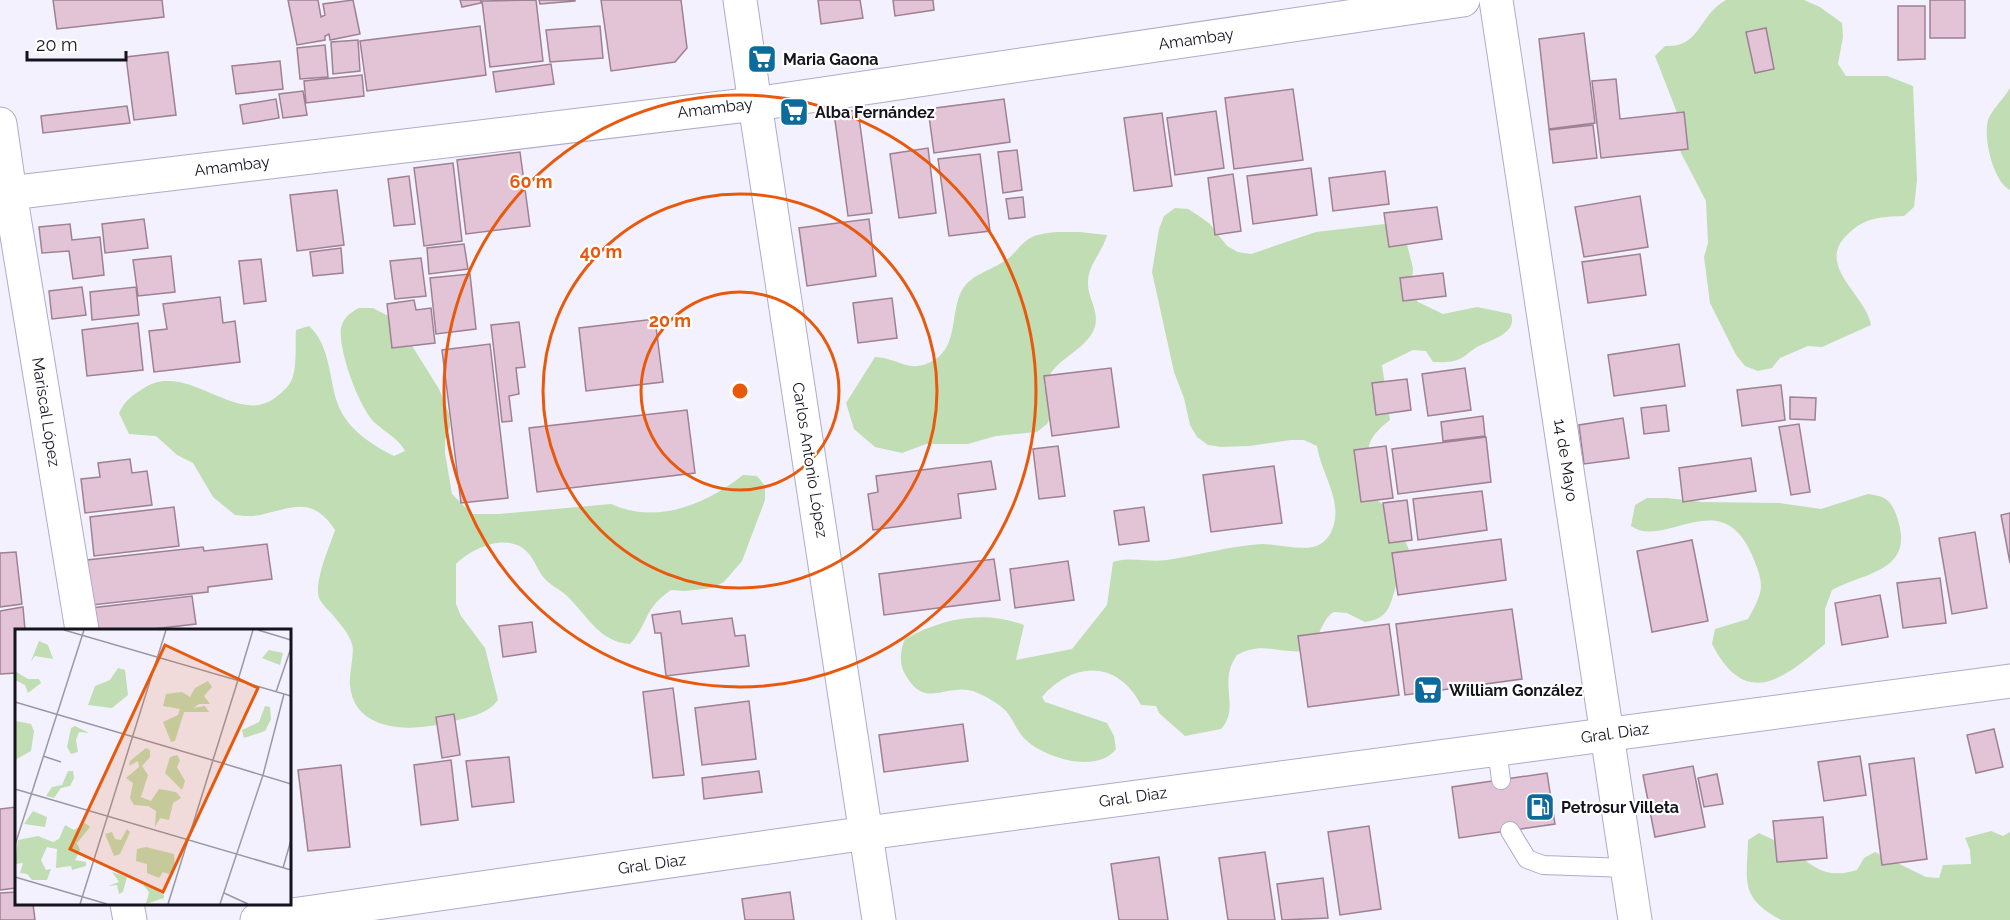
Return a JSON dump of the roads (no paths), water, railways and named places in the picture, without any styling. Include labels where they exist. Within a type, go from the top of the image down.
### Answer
[{"type":"main road","name":"Carlos Antonio López","points":[[740,0],[879,920]]},
{"type":"main road","name":"Amambay","points":[[5,194],[755,104],[1463,0]]},
{"type":"main road","name":"14 de Mayo","points":[[1496,0],[1635,920]]},
{"type":"main road","name":"Mariscal López","points":[[0,124],[5,194],[82,629]]},
{"type":"main road","name":"Gral. Diaz","points":[[257,920],[867,833],[1499,764],[1607,734],[2010,681]]},
{"type":"main road","points":[[127,905],[130,920]]},
{"type":"lane","points":[[1510,831],[1527,859],[1543,865],[1627,868]]},
{"type":"place","name":"Maria Gaona","points":[[762,59]]},
{"type":"place","name":"Alba Fernández","points":[[794,112]]},
{"type":"place","name":"William González","points":[[1428,690]]},
{"type":"place","name":"Petrosur Villeta","points":[[1540,807]]}]
